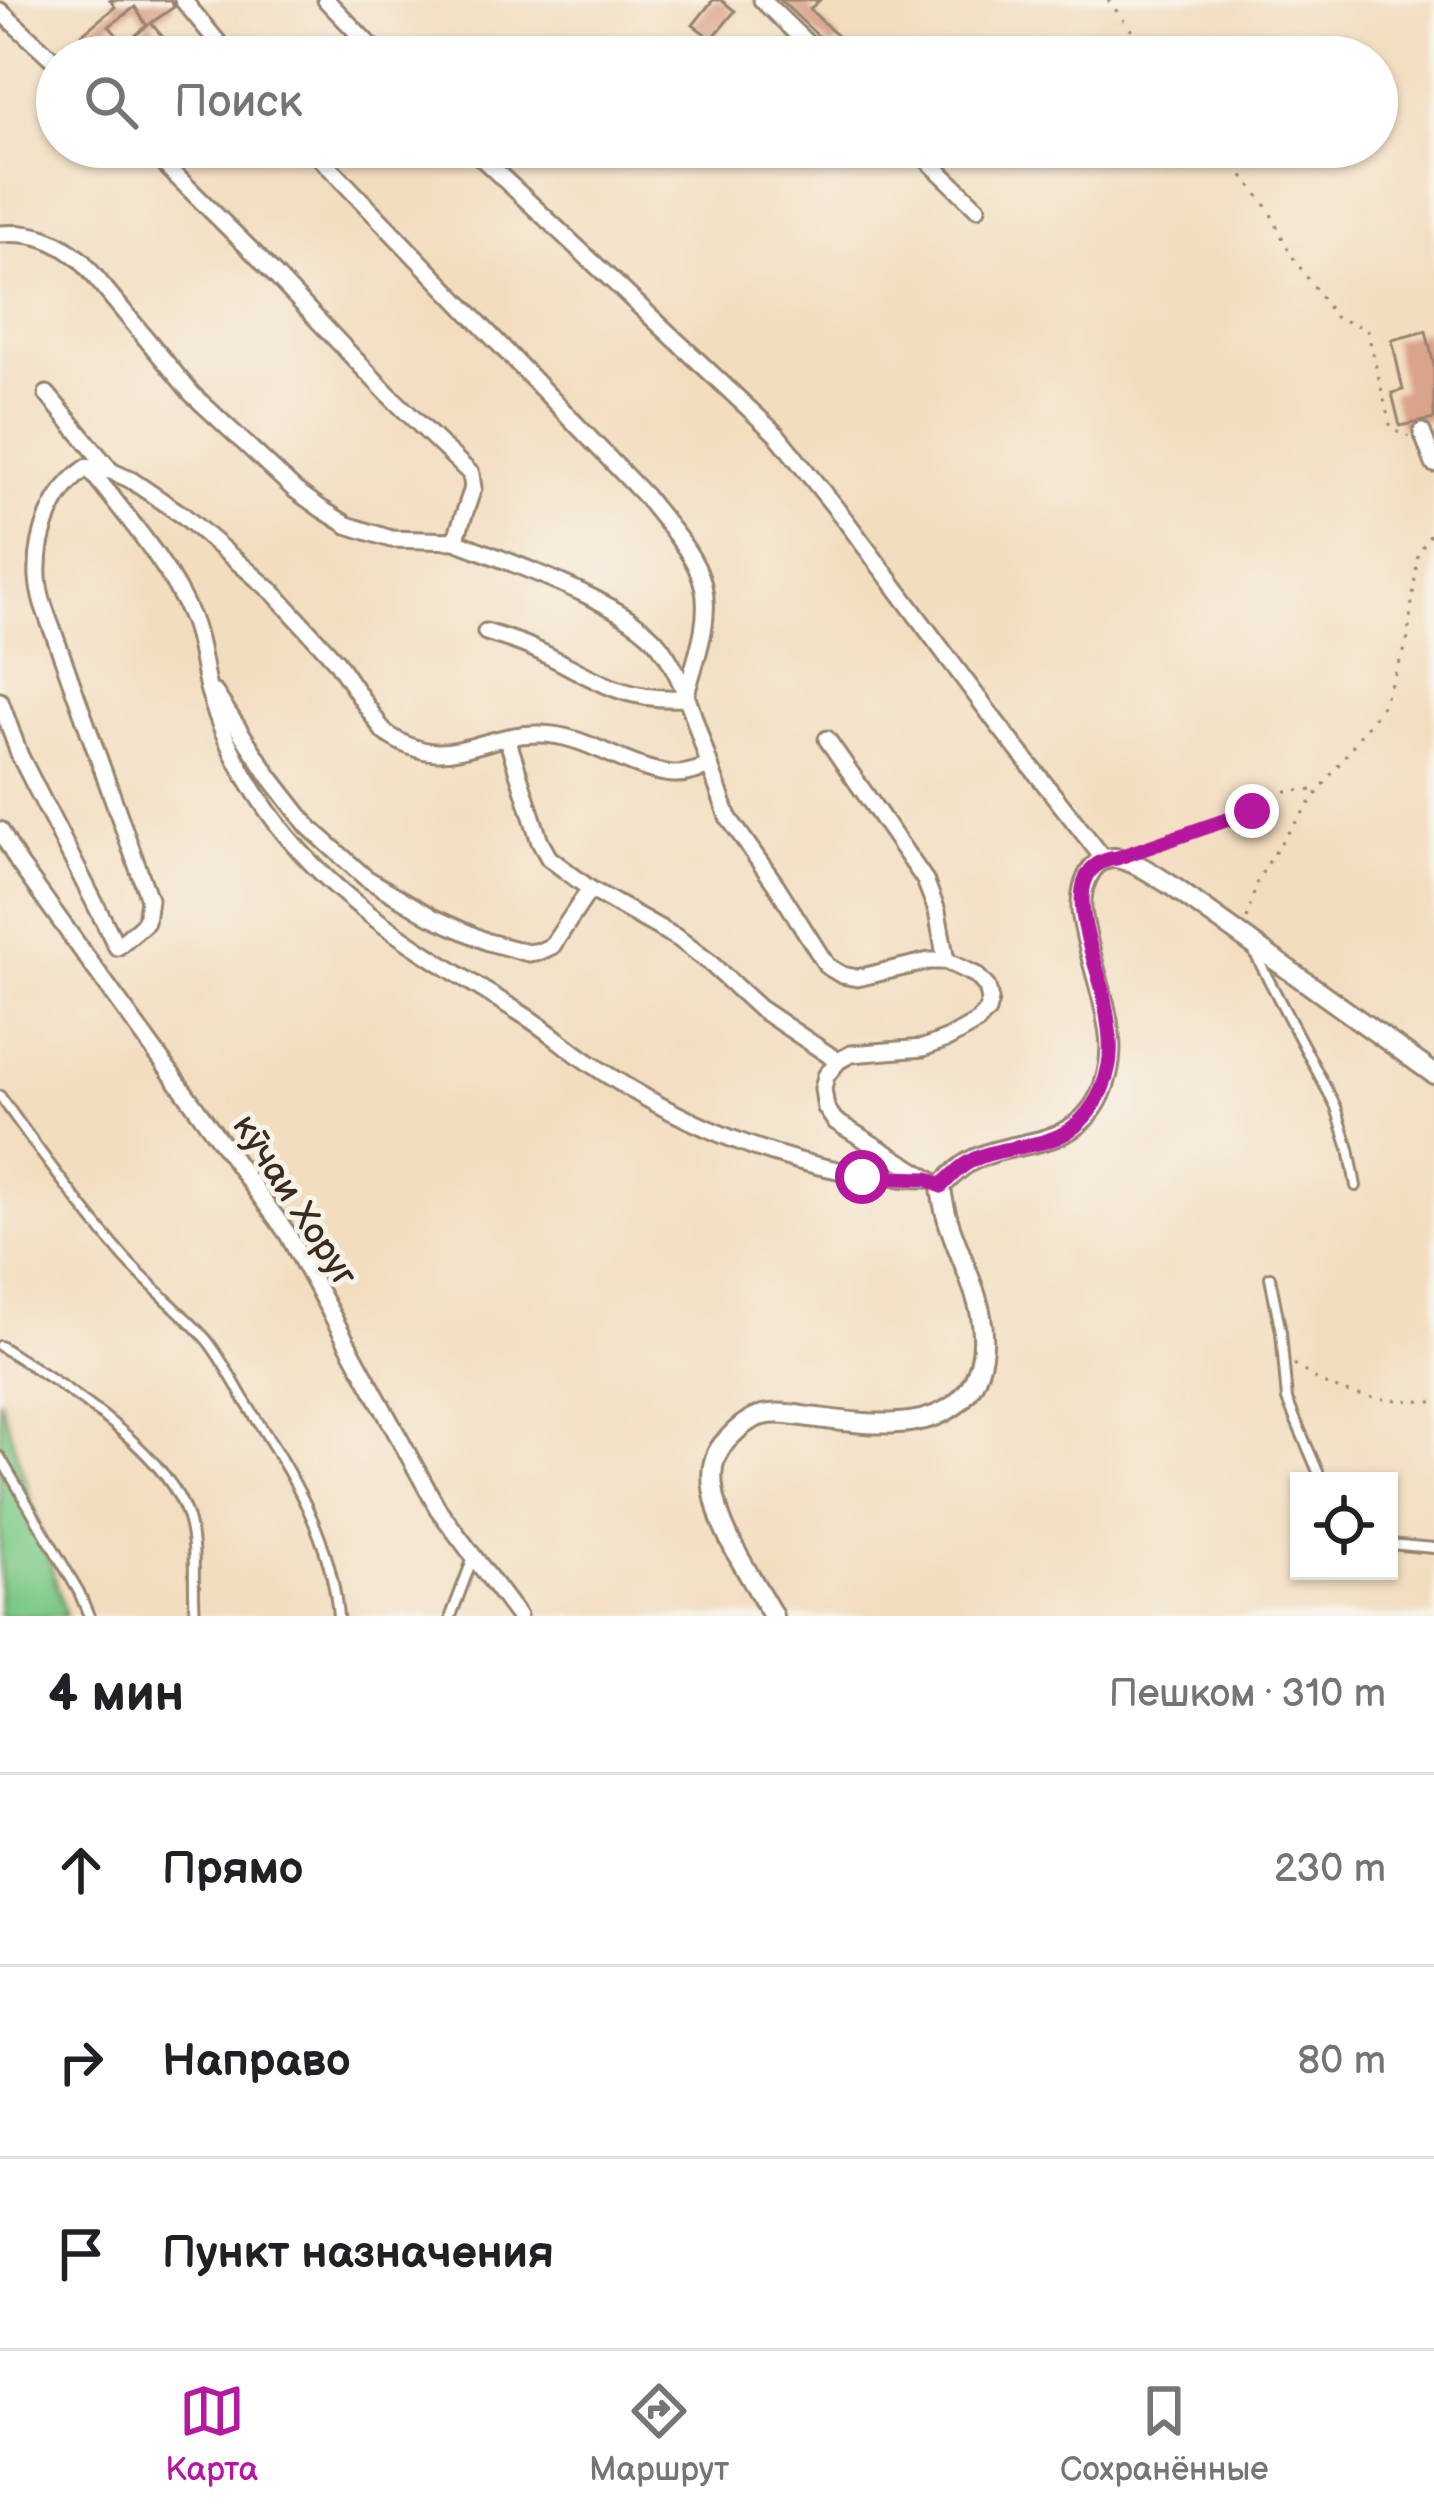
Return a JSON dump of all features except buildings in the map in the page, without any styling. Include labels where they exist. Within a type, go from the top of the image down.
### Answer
[{"type":"street","points":[[183,0],[213,36]]},
{"type":"street","points":[[326,0],[361,36]]},
{"type":"street","points":[[762,0],[799,36]]},
{"type":"street","points":[[0,10],[36,43]]},
{"type":"street","points":[[168,168],[471,474],[473,488],[455,541]]},
{"type":"street","points":[[330,168],[645,496],[692,560],[703,581],[706,602],[685,698]]},
{"type":"street","points":[[492,168],[777,435],[976,696],[1110,858],[1161,879],[1434,1074]]},
{"type":"street","points":[[936,168],[977,208]]},
{"type":"street","points":[[0,234],[40,236],[63,245],[82,261],[192,394],[296,490],[347,525],[392,539],[455,541],[567,587],[643,628],[670,662],[728,818],[827,965],[857,978],[946,961],[976,975],[988,987],[987,1011],[977,1022],[923,1048],[851,1054],[838,1060],[826,1076],[826,1108],[835,1121],[935,1182],[976,1292],[984,1331],[981,1365],[974,1385],[946,1413],[910,1423],[758,1415],[720,1445],[711,1470],[719,1516],[772,1616]]},
{"type":"street","points":[[47,394],[111,471]]},
{"type":"street","points":[[1424,439],[1434,464]]},
{"type":"street","points":[[93,966],[146,922],[148,899],[47,615],[38,575],[52,508],[62,488],[88,467],[131,480],[184,516],[274,593],[336,661],[384,732],[418,751],[442,754],[539,734],[565,738],[672,774],[710,766]]},
{"type":"street","points":[[88,467],[191,616],[218,721],[244,775],[288,839],[320,873],[409,944],[538,1024],[620,1082],[704,1126],[820,1167],[862,1177],[935,1182],[993,1152],[1052,1140],[1076,1126],[1094,1107],[1110,1063],[1102,990],[1082,911],[1089,872],[1110,858]]},
{"type":"street","points":[[485,632],[643,698],[685,698]]},
{"type":"street","points":[[206,681],[309,827],[366,878],[433,917],[488,942],[541,952],[552,946],[590,889]]},
{"type":"street","points":[[0,701],[20,756],[117,947]]},
{"type":"street","points":[[507,738],[549,858],[590,889],[679,939],[759,1008],[838,1060]]},
{"type":"street","points":[[827,739],[925,880],[937,910],[946,961]]},
{"type":"street","name":"кӯчаи Хоруг","points":[[0,830],[18,862],[287,1233],[438,1509],[518,1616]]},
{"type":"lane","points":[[1246,937],[1336,1107],[1356,1186]]},
{"type":"lane","points":[[0,1096],[118,1251],[210,1344],[282,1458],[323,1539],[338,1616]]},
{"type":"lane","points":[[1270,1277],[1287,1400],[1318,1472]]},
{"type":"lane","points":[[0,1346],[86,1402],[172,1482],[190,1527],[195,1616]]},
{"type":"lane","points":[[0,1457],[80,1592],[88,1616]]},
{"type":"lane","points":[[1398,1545],[1434,1548]]},
{"type":"lane","points":[[451,1616],[473,1558]]},
{"type":"path","points":[[1108,0],[1136,36]]},
{"type":"path","points":[[1237,168],[1268,208],[1290,254],[1335,317],[1367,329],[1391,429],[1424,439]]},
{"type":"path","points":[[1246,937],[1257,881],[1382,706],[1407,644],[1418,554],[1434,528]]},
{"type":"path","points":[[1110,858],[1252,811],[1284,791],[1319,790]]},
{"type":"path","points":[[1283,1355],[1316,1381],[1345,1392],[1434,1402]]},
{"type":"green space","points":[[0,1398],[66,1616],[0,1616]]},
{"type":"route","points":[[862,1177],[928,1179],[941,1186],[970,1162],[993,1152],[1052,1140],[1076,1126],[1094,1107],[1110,1063],[1102,990],[1082,911],[1089,872],[1104,859],[1252,811]]}]
